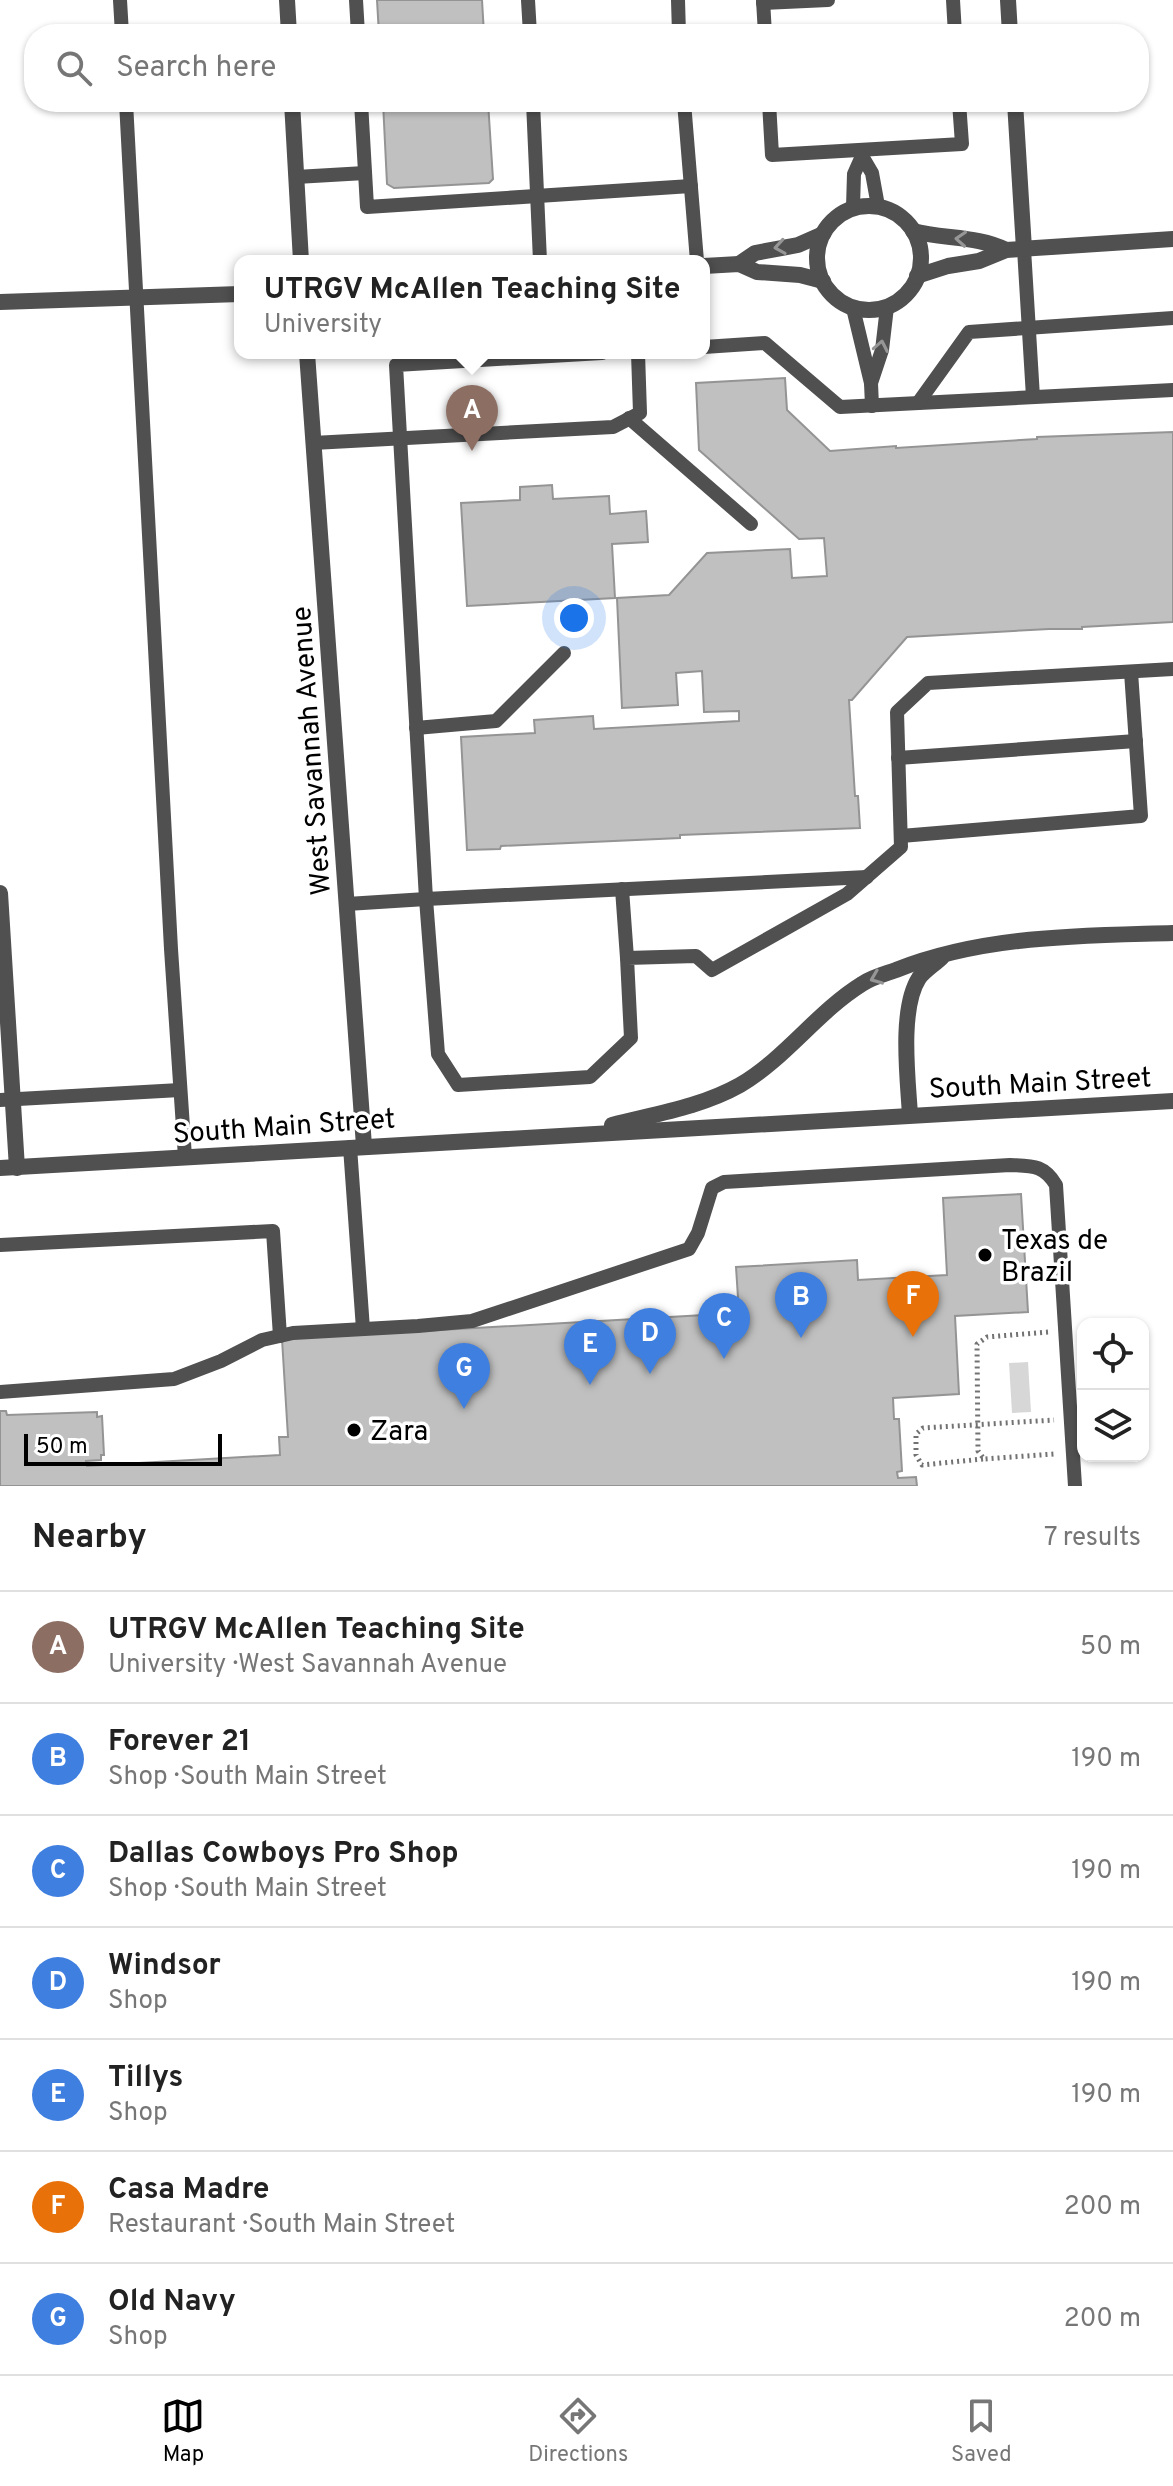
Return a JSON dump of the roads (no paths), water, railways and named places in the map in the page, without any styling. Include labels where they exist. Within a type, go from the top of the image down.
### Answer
[{"type":"street","points":[[287,0],[288,24]]},
{"type":"street","points":[[1008,0],[1009,24]]},
{"type":"street","points":[[293,112],[301,255]]},
{"type":"street","points":[[1016,112],[1024,249]]},
{"type":"street","points":[[878,206],[898,214],[913,231],[921,253],[917,276],[902,299],[887,307],[870,310],[853,308],[838,300],[823,281],[817,256],[823,234],[839,215],[853,207],[878,206]]},
{"type":"street","points":[[913,231],[943,238],[979,240],[1006,250]]},
{"type":"street","points":[[739,264],[755,253],[798,245],[823,234]]},
{"type":"street","points":[[917,276],[948,266],[979,261],[1006,250],[1173,239]]},
{"type":"street","points":[[710,266],[739,264],[757,272],[800,275],[823,281]]},
{"type":"street","points":[[0,302],[234,294]]},
{"type":"street","name":"West Savannah Avenue","points":[[307,359],[347,904],[357,1146]]},
{"type":"street","points":[[0,893],[9,1168]]},
{"type":"street","name":"South Main Street","points":[[571,1134],[695,1105],[740,1084],[778,1056],[821,1014],[864,982],[949,951],[1008,942],[1173,933]]},
{"type":"street","name":"South Main Street","points":[[910,1115],[906,1040],[909,1007],[919,978],[949,951]]},
{"type":"street","name":"South Main Street","points":[[9,1168],[1173,1101]]},
{"type":"lane","points":[[120,0],[121,24]]},
{"type":"lane","points":[[356,0],[357,24]]},
{"type":"lane","points":[[528,0],[529,24]]},
{"type":"lane","points":[[678,0],[679,24]]},
{"type":"lane","points":[[764,24],[763,1],[828,0]]},
{"type":"lane","points":[[953,0],[954,24]]},
{"type":"lane","points":[[127,112],[185,1157]]},
{"type":"lane","points":[[362,112],[367,207],[691,186]]},
{"type":"lane","points":[[533,112],[540,255]]},
{"type":"lane","points":[[685,112],[697,255]]},
{"type":"lane","points":[[770,112],[772,155],[862,153],[962,144],[960,112]]},
{"type":"lane","points":[[862,153],[872,173],[878,206]]},
{"type":"lane","points":[[853,207],[854,174],[862,153]]},
{"type":"lane","points":[[296,177],[365,173]]},
{"type":"lane","points":[[1024,249],[1033,397]]},
{"type":"lane","points":[[871,383],[882,350],[887,307]]},
{"type":"lane","points":[[853,308],[871,383],[872,406]]},
{"type":"lane","points":[[918,403],[969,332],[1173,318]]},
{"type":"lane","points":[[710,347],[765,343],[840,407],[1173,390]]},
{"type":"lane","points":[[499,359],[396,365],[426,899],[438,1054],[458,1085],[590,1077],[631,1038],[622,889]]},
{"type":"lane","points":[[313,443],[613,427],[640,413],[638,359]]},
{"type":"lane","points":[[629,418],[751,524]]},
{"type":"lane","points":[[416,728],[496,721],[564,653]]},
{"type":"lane","points":[[627,958],[696,956],[712,970],[847,894],[901,847],[897,712],[928,683],[1173,669]]},
{"type":"lane","points":[[901,836],[1141,816],[1131,672]]},
{"type":"lane","points":[[898,758],[1136,741]]},
{"type":"lane","points":[[347,904],[867,877]]},
{"type":"lane","points":[[6,1099],[180,1090]]},
{"type":"lane","points":[[357,1146],[363,1329]]},
{"type":"lane","points":[[0,1392],[174,1379],[221,1361],[262,1340],[280,1336],[472,1321],[689,1249],[698,1233],[712,1188],[724,1182],[1033,1166],[1049,1172],[1056,1185],[1075,1486]]},
{"type":"lane","points":[[0,1245],[273,1231],[280,1336]]},
{"type":"place","name":"UTRGV McAllen Teaching Site","points":[[472,451]]},
{"type":"place","name":"Texas de Brazil","points":[[985,1255]]},
{"type":"place","name":"Casa Madre","points":[[913,1337]]},
{"type":"place","name":"Forever 21","points":[[801,1338]]},
{"type":"place","name":"Dallas Cowboys Pro Shop","points":[[724,1359]]},
{"type":"place","name":"Windsor","points":[[650,1374]]},
{"type":"place","name":"Tillys","points":[[590,1385]]},
{"type":"place","name":"Old Navy","points":[[464,1409]]},
{"type":"place","name":"Zara","points":[[354,1430]]}]
